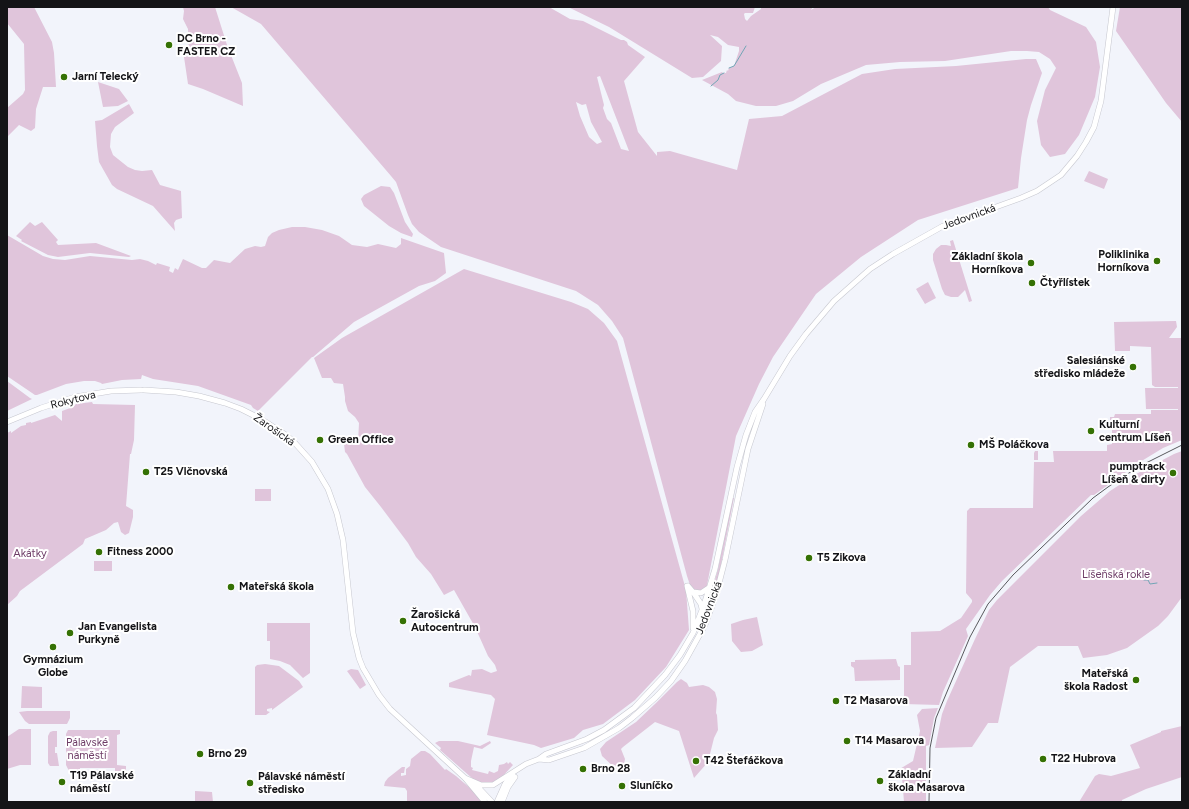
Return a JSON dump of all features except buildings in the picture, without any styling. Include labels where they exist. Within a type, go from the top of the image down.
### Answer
[{"type":"main road","name":"Jedovnická","points":[[465,778],[481,785],[488,786],[498,782],[546,754],[575,744],[604,730],[634,708],[668,671],[680,655],[693,633],[703,609],[711,586],[742,447],[755,412],[778,375],[806,334],[834,301],[870,269],[936,229],[1021,198],[1037,191],[1061,175],[1086,142],[1094,127],[1101,101],[1113,7]]},
{"type":"main road","name":"Rokytova","points":[[7,422],[41,408],[75,397],[111,392],[145,390]]},
{"type":"main road","name":"Žarošická","points":[[145,390],[176,392],[203,396],[241,409],[261,419],[286,435],[312,462],[328,489],[338,514],[344,551],[352,626],[359,658],[363,668],[376,691],[390,709],[465,778]]},
{"type":"main road","name":"Jedovnická","points":[[539,759],[549,760],[584,748],[606,737],[632,718],[655,698],[680,669],[705,624],[714,602],[725,560],[748,449],[764,399]]},
{"type":"main road","points":[[693,633],[694,616],[687,586],[694,592],[703,609],[705,624]]},
{"type":"main road","points":[[694,592],[701,593],[711,586]]},
{"type":"main road","points":[[691,601],[697,607],[703,609],[708,608],[714,602]]},
{"type":"main road","name":"Jedovnická","points":[[497,802],[508,780],[521,768]]},
{"type":"main road","points":[[465,778],[485,801]]},
{"type":"main road","points":[[465,778],[497,802]]},
{"type":"green space","points":[[7,7],[34,7],[52,42],[56,87],[43,87],[36,109],[35,128],[31,131],[19,125],[7,137],[7,108],[23,94],[25,90],[24,44],[7,23]]},
{"type":"green space","points":[[183,7],[215,7],[227,45],[242,83],[243,106],[188,84],[184,57],[189,56],[188,29],[183,19]]},
{"type":"green space","points":[[231,7],[549,7],[570,19],[583,21],[621,40],[624,40],[628,45],[645,57],[624,81],[638,132],[657,156],[657,152],[670,151],[737,170],[749,119],[782,116],[862,74],[895,69],[956,66],[1026,59],[1036,59],[1042,73],[1027,120],[1018,188],[918,220],[861,257],[816,294],[773,357],[759,384],[736,436],[707,586],[701,591],[695,591],[691,588],[687,576],[623,338],[612,321],[598,305],[576,291],[441,247],[419,232],[412,224],[396,182],[261,24]],"holes":[[[600,76],[629,151],[621,149],[611,123],[607,119],[603,108],[604,105],[597,77]],[[576,102],[582,105],[586,104],[591,122],[602,142],[597,144],[589,137]]]},
{"type":"green space","points":[[568,7],[755,7],[753,13],[744,14],[747,21],[761,9],[761,7],[813,7],[811,10],[816,7],[1048,7],[1050,10],[1086,27],[1096,42],[1100,67],[1095,97],[1079,135],[1065,154],[1050,157],[1041,145],[1037,121],[1045,90],[1056,68],[1050,59],[1039,52],[1011,51],[945,61],[900,62],[866,65],[821,84],[793,101],[776,106],[756,106],[736,101],[728,94],[702,80],[722,72],[726,73],[729,68],[734,66],[739,47],[728,45],[718,37],[710,35],[722,46],[721,61],[703,77],[692,78],[609,27]]},
{"type":"green space","points":[[1120,7],[1182,7],[1182,122],[1166,103],[1116,31]]},
{"type":"green space","points":[[98,82],[119,89],[128,101],[118,106],[103,107]]},
{"type":"green space","points":[[129,104],[134,113],[115,127],[111,134],[110,147],[113,155],[128,167],[142,171],[152,170],[160,185],[181,191],[182,218],[176,220],[174,223],[175,231],[153,206],[117,189],[112,185],[99,162],[95,121],[102,120]]},
{"type":"green space","points":[[1089,171],[1108,179],[1104,189],[1084,181]]},
{"type":"green space","points":[[381,186],[390,187],[394,193],[405,222],[413,234],[412,237],[389,226],[364,206],[361,199],[364,195]]},
{"type":"green space","points":[[30,222],[35,226],[42,222],[58,240],[56,242],[58,245],[96,243],[131,256],[90,253],[58,257],[48,255],[21,241],[22,240],[16,236]]},
{"type":"green space","points":[[292,227],[305,227],[322,230],[339,236],[352,245],[367,247],[378,244],[396,248],[401,244],[401,238],[444,253],[446,273],[435,281],[419,286],[354,322],[312,357],[258,411],[251,405],[198,386],[153,379],[142,375],[141,379],[122,380],[102,384],[95,381],[84,381],[66,384],[37,395],[7,376],[7,235],[43,256],[53,259],[65,260],[90,256],[132,260],[140,259],[156,265],[157,263],[170,267],[169,271],[173,273],[175,268],[178,270],[183,259],[202,268],[206,268],[214,260],[230,263],[245,249],[255,246],[265,246],[268,237],[272,233]]},
{"type":"green space","points":[[953,240],[972,301],[969,302],[965,290],[958,297],[945,295],[933,260],[933,254],[936,249],[941,245],[951,246],[950,241]]},
{"type":"green space","points":[[464,269],[571,302],[588,309],[604,323],[617,341],[686,590],[689,630],[666,667],[635,700],[603,724],[583,730],[574,738],[541,748],[534,745],[487,735],[495,699],[491,695],[449,687],[449,683],[469,675],[471,676],[472,670],[482,669],[491,673],[497,671],[495,665],[488,656],[475,627],[454,590],[444,595],[431,574],[416,557],[408,543],[365,487],[345,452],[344,444],[348,440],[358,443],[359,423],[348,411],[343,384],[334,383],[331,378],[322,378],[314,358],[342,338]]},
{"type":"green space","points":[[928,282],[936,298],[925,304],[916,289]]},
{"type":"green space","points":[[1176,321],[1177,327],[1169,338],[1182,338],[1182,440],[1163,448],[1140,462],[1094,495],[1091,495],[1002,581],[966,629],[968,636],[943,692],[939,705],[904,704],[904,665],[911,665],[911,632],[940,631],[961,618],[972,602],[966,593],[967,511],[970,508],[1033,508],[1034,462],[1054,462],[1053,451],[1107,451],[1107,445],[1112,444],[1112,427],[1110,427],[1110,417],[1114,417],[1115,414],[1151,414],[1151,410],[1178,410],[1146,409],[1145,388],[1178,387],[1155,387],[1152,385],[1151,347],[1130,346],[1130,351],[1115,351],[1114,322]]},
{"type":"green space","points":[[7,381],[30,398],[32,399],[7,411]]},
{"type":"green space","name":"Akátky","points":[[92,402],[93,404],[135,405],[134,440],[130,454],[126,506],[133,510],[129,533],[125,535],[121,532],[118,522],[114,523],[106,530],[85,539],[83,544],[20,591],[17,596],[7,605],[7,433],[11,431],[11,433],[21,426],[26,425],[26,423],[31,423],[55,415],[62,421],[62,411],[73,407],[76,404]]},
{"type":"green space","points":[[1035,451],[1038,451],[1038,460],[1034,460],[1034,453]]},
{"type":"green space","name":"Líšeňská rokle","points":[[1182,451],[1182,597],[1168,616],[1158,626],[1127,648],[1107,655],[1083,658],[1078,646],[1038,646],[1010,667],[998,723],[988,723],[972,747],[935,748],[942,714],[947,701],[989,610],[997,600],[1081,516],[1110,491],[1138,473]]},
{"type":"green space","points":[[255,489],[271,489],[271,501],[255,501]]},
{"type":"green space","points":[[732,498],[734,498],[720,570],[713,597],[709,602],[718,569]]},
{"type":"green space","points":[[94,561],[112,561],[112,571],[94,571]]},
{"type":"green space","points":[[757,617],[763,645],[752,651],[741,652],[732,641],[731,624]]},
{"type":"green space","points":[[267,623],[310,623],[310,673],[303,678],[290,665],[270,659],[270,641],[267,641]]},
{"type":"green space","points":[[896,659],[898,666],[900,667],[900,680],[855,681],[854,668],[851,666],[851,662],[855,662],[855,660]]},
{"type":"green space","points":[[265,664],[279,666],[299,681],[303,687],[272,710],[272,708],[267,709],[267,711],[270,712],[266,715],[255,715],[255,667],[257,665]]},
{"type":"green space","points":[[351,669],[358,670],[366,685],[360,689],[347,671]]},
{"type":"green space","points":[[681,679],[687,683],[689,687],[703,685],[709,687],[715,692],[717,699],[716,713],[718,730],[714,738],[708,762],[694,778],[679,731],[655,722],[621,749],[626,767],[621,771],[617,770],[602,756],[600,749],[606,742],[636,722]]},
{"type":"green space","points":[[22,686],[42,687],[42,708],[21,708]]},
{"type":"green space","points":[[938,708],[934,718],[929,745],[926,746],[926,802],[904,802],[902,777],[898,770],[913,761],[920,731],[917,715],[922,709]]},
{"type":"green space","points":[[70,711],[70,718],[67,724],[29,724],[19,712]]},
{"type":"green space","points":[[1182,726],[1182,777],[1146,789],[1122,800],[1122,802],[1079,802],[1095,776],[1099,774],[1111,776],[1140,768],[1130,745],[1161,731]]},
{"type":"green space","points":[[19,729],[31,729],[31,765],[20,765],[7,769],[7,737]]},
{"type":"green space","name":"Pálavské náměstí","points":[[68,730],[120,730],[120,734],[117,735],[117,765],[126,766],[126,772],[115,771],[115,768],[80,768],[80,772],[69,771],[66,765],[66,734]]},
{"type":"green space","points":[[57,731],[57,747],[55,747],[55,753],[57,753],[59,766],[50,766],[48,763],[48,736],[50,732]]},
{"type":"green space","points":[[439,741],[458,741],[480,746],[490,741],[491,743],[482,749],[474,747],[471,761],[471,767],[473,768],[472,770],[488,774],[489,771],[494,773],[498,771],[499,765],[507,762],[508,764],[510,762],[513,765],[502,777],[494,782],[485,784],[473,779],[440,750],[441,748],[435,743]]},
{"type":"green space","points":[[421,751],[425,751],[430,754],[445,770],[446,769],[456,776],[478,795],[483,802],[407,802],[407,791],[405,788],[384,786],[388,778],[402,767],[405,767],[404,773],[401,773],[401,776],[406,775],[406,769],[410,766],[411,759]]},
{"type":"green space","points":[[195,791],[212,792],[213,802],[195,802]]},
{"type":"waterway","points":[[729,68],[734,66],[746,46]]},
{"type":"waterway","points":[[711,86],[718,80],[720,75],[724,73]]},
{"type":"waterway","points":[[1144,580],[1148,580],[1150,584],[1157,583]]},
{"type":"tram line","points":[[929,802],[930,748],[936,718],[970,637],[988,604],[1013,575],[1093,498],[1138,467],[1182,445]]},
{"type":"place","name":"DC Brno - FASTER CZ","points":[[169,45]]},
{"type":"place","name":"Jarní Telecký","points":[[64,77]]},
{"type":"place","name":"Poliklinika Horníkova","points":[[1157,261]]},
{"type":"place","name":"Základní škola Horníkova","points":[[1031,263]]},
{"type":"place","name":"Čtyřlístek","points":[[1032,283]]},
{"type":"place","name":"Salesiánské středisko mládeže","points":[[1133,367]]},
{"type":"place","name":"Kulturní centrum Líšeň","points":[[1091,431]]},
{"type":"place","name":"Green Office","points":[[320,440]]},
{"type":"place","name":"MŠ Poláčkova","points":[[971,445]]},
{"type":"place","name":"T25 Vlčnovská","points":[[146,472]]},
{"type":"place","name":"pumptrack Líšeň & dirty","points":[[1173,473]]},
{"type":"place","name":"Fitness 2000","points":[[99,552]]},
{"type":"place","name":"T5 Zikova","points":[[809,558]]},
{"type":"place","name":"Mateřská škola","points":[[231,587]]},
{"type":"place","name":"Žarošická Autocentrum","points":[[403,621]]},
{"type":"place","name":"Jan Evangelista Purkyně","points":[[70,633]]},
{"type":"place","name":"Gymnázium Globe","points":[[53,647]]},
{"type":"place","name":"Mateřská škola Radost","points":[[1136,680]]},
{"type":"place","name":"T2 Masarova","points":[[836,701]]},
{"type":"place","name":"T14 Masarova","points":[[847,741]]},
{"type":"place","name":"Brno 29","points":[[200,754]]},
{"type":"place","name":"T22 Hubrova","points":[[1043,759]]},
{"type":"place","name":"T42 Štefáčkova","points":[[696,761]]},
{"type":"place","name":"Brno 28","points":[[583,769]]},
{"type":"place","name":"Základní škola Masarova","points":[[880,781]]},
{"type":"place","name":"T19 Pálavské náměstí","points":[[62,782]]},
{"type":"place","name":"Pálavské náměstí středisko","points":[[250,783]]},
{"type":"place","name":"Sluníčko","points":[[622,786]]}]
